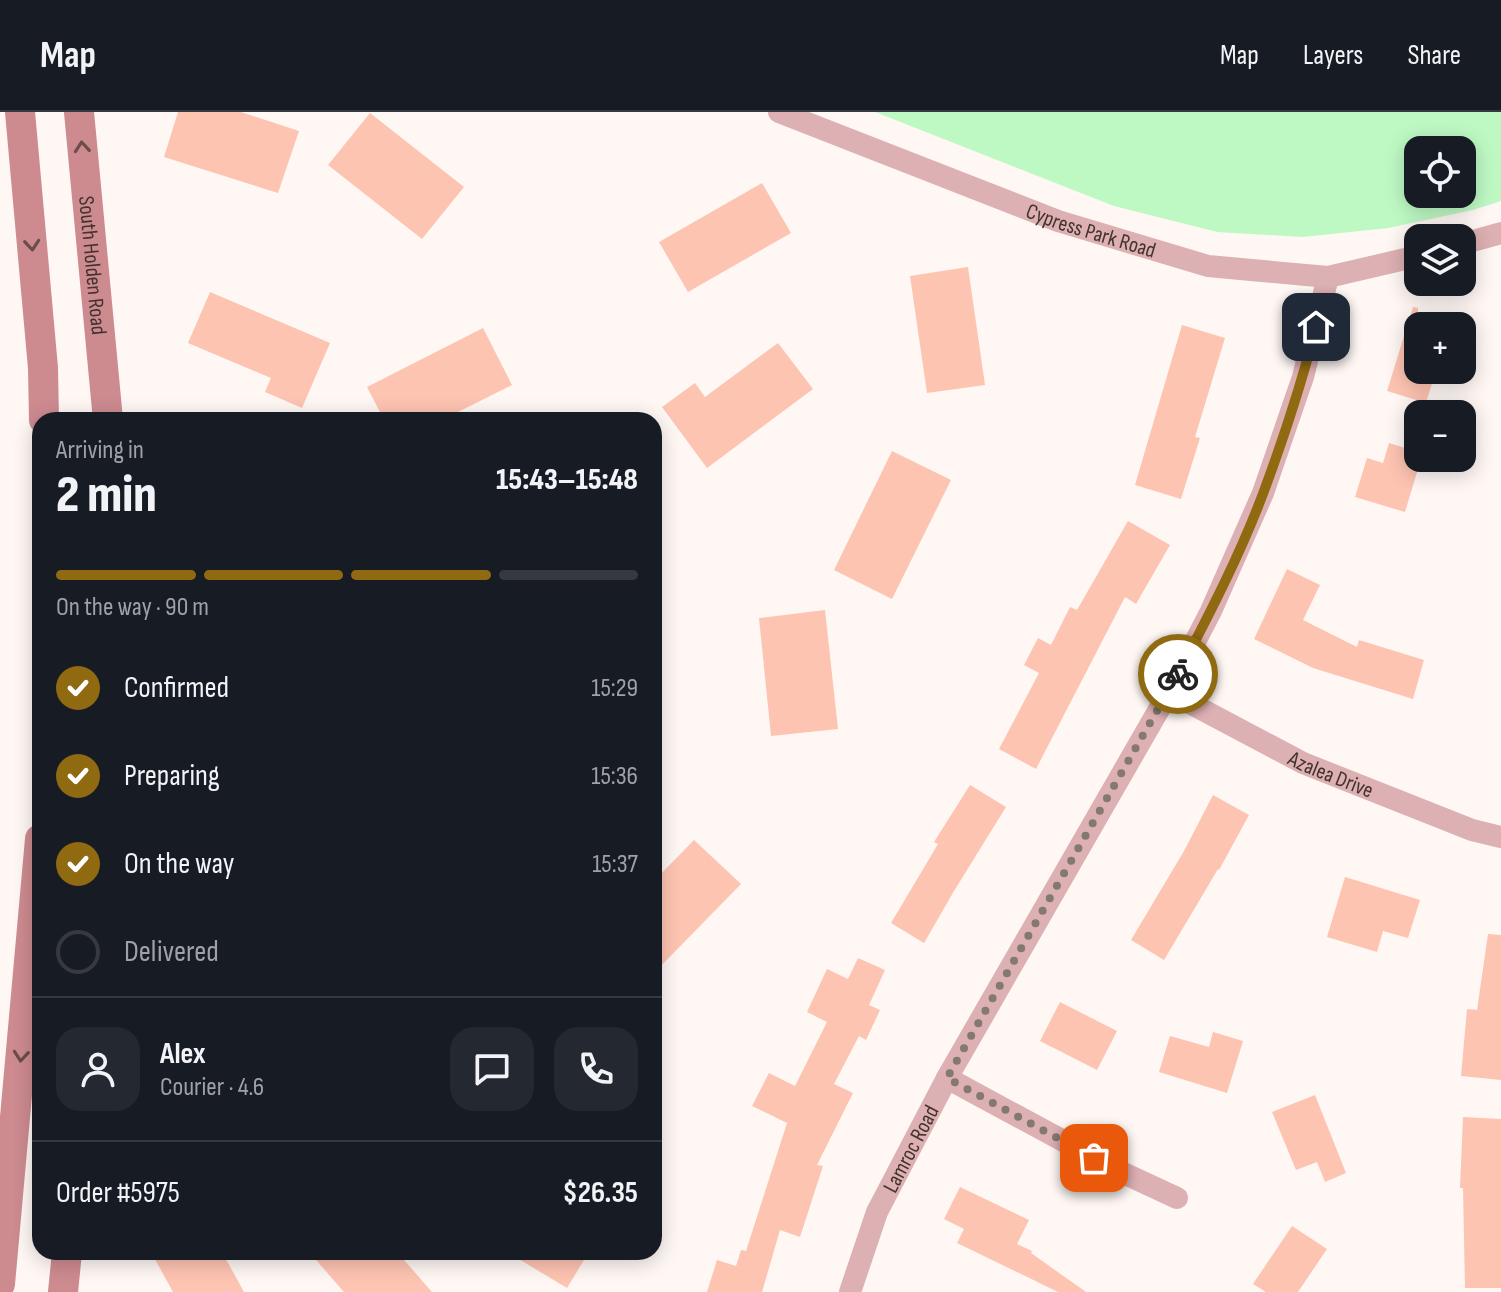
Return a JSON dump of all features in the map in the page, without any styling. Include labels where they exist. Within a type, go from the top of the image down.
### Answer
[{"type":"main road","points":[[20,112],[43,368],[44,412]]},
{"type":"main road","name":"South Holden Road","points":[[79,112],[107,412]]},
{"type":"main road","points":[[0,1284],[32,928]]},
{"type":"main road","points":[[63,1292],[66,1260]]},
{"type":"street","name":"Cypress Park Road","points":[[779,112],[1073,226],[1208,266],[1328,277],[1404,259]]},
{"type":"street","points":[[1476,240],[1501,233]]},
{"type":"street","name":"Lamroc Road","points":[[850,1292],[877,1212],[947,1078],[1169,692],[1211,611],[1263,493],[1303,377],[1328,277]]},
{"type":"street","name":"Azalea Drive","points":[[1169,692],[1303,763],[1472,830],[1501,837]]},
{"type":"street","points":[[947,1078],[1119,1171],[1177,1198]]},
{"type":"green space","points":[[875,112],[1501,112],[1501,201],[1473,210],[1388,228],[1303,237],[1217,232],[1114,206]]},
{"type":"building","points":[[178,112],[241,112],[299,131],[278,193],[164,157]]},
{"type":"building","points":[[370,113],[464,187],[422,239],[328,165]]},
{"type":"building","points":[[762,183],[791,233],[688,292],[659,242]]},
{"type":"building","points":[[968,267],[985,385],[927,393],[910,276]]},
{"type":"building","points":[[210,292],[330,343],[302,408],[265,392],[271,378],[188,343]]},
{"type":"building","points":[[1182,325],[1225,338],[1195,437],[1200,438],[1181,499],[1135,485]]},
{"type":"building","points":[[483,328],[512,385],[458,412],[380,412],[367,387]]},
{"type":"building","points":[[1404,336],[1404,384],[1432,384],[1427,400],[1387,391]]},
{"type":"building","points":[[778,343],[813,389],[707,468],[662,407],[695,383],[705,397]]},
{"type":"building","points":[[1389,443],[1404,448],[1404,472],[1417,472],[1405,512],[1355,497],[1367,458],[1383,463]]},
{"type":"building","points":[[892,451],[951,480],[892,599],[834,570]]},
{"type":"building","points":[[1128,521],[1170,545],[1136,604],[1125,597],[1036,769],[999,749],[1039,673],[1024,665],[1038,638],[1051,645],[1070,607],[1077,610]]},
{"type":"building","points":[[1287,569],[1320,585],[1303,620],[1357,647],[1359,640],[1424,660],[1413,699],[1313,668],[1254,639]]},
{"type":"building","points":[[825,610],[838,729],[771,736],[759,618]]},
{"type":"building","points":[[970,785],[1006,807],[924,943],[891,923],[938,844],[934,842]]},
{"type":"building","points":[[1213,795],[1249,815],[1164,960],[1131,940]]},
{"type":"building","points":[[694,840],[741,884],[662,965],[662,873]]},
{"type":"building","points":[[1345,877],[1420,900],[1408,938],[1383,931],[1377,952],[1327,937]]},
{"type":"building","points":[[1488,934],[1501,935],[1501,1080],[1461,1076],[1467,1009],[1477,1010]]},
{"type":"building","points":[[858,958],[885,970],[869,1005],[880,1010],[866,1040],[859,1036],[834,1084],[853,1093],[817,1165],[823,1166],[800,1237],[780,1230],[762,1292],[707,1292],[717,1260],[736,1266],[741,1250],[746,1251],[787,1123],[752,1106],[769,1073],[795,1086],[827,1022],[807,1012],[827,969],[848,979]]},
{"type":"building","points":[[1060,1002],[1117,1031],[1097,1070],[1040,1041]]},
{"type":"building","points":[[1213,1032],[1243,1041],[1227,1093],[1159,1072],[1170,1036],[1209,1047]]},
{"type":"building","points":[[1315,1095],[1346,1173],[1325,1182],[1317,1162],[1296,1170],[1272,1112]]},
{"type":"building","points":[[1463,1117],[1501,1119],[1501,1288],[1465,1288],[1463,1188],[1460,1188]]},
{"type":"building","points":[[960,1187],[1029,1220],[1017,1244],[1032,1251],[1086,1292],[1058,1292],[957,1243],[964,1229],[944,1219]]},
{"type":"building","points":[[1292,1226],[1327,1249],[1298,1292],[1266,1292],[1253,1284]]},
{"type":"building","points":[[155,1260],[226,1260],[244,1292],[173,1292]]},
{"type":"building","points":[[316,1260],[404,1260],[432,1292],[344,1292]]},
{"type":"building","points":[[520,1260],[584,1260],[567,1288]]},
{"type":"way so far","points":[[1094,1158],[947,1078],[1178,674]]},
{"type":"route","points":[[1178,674],[1211,611],[1263,493],[1303,377],[1316,327]]}]
